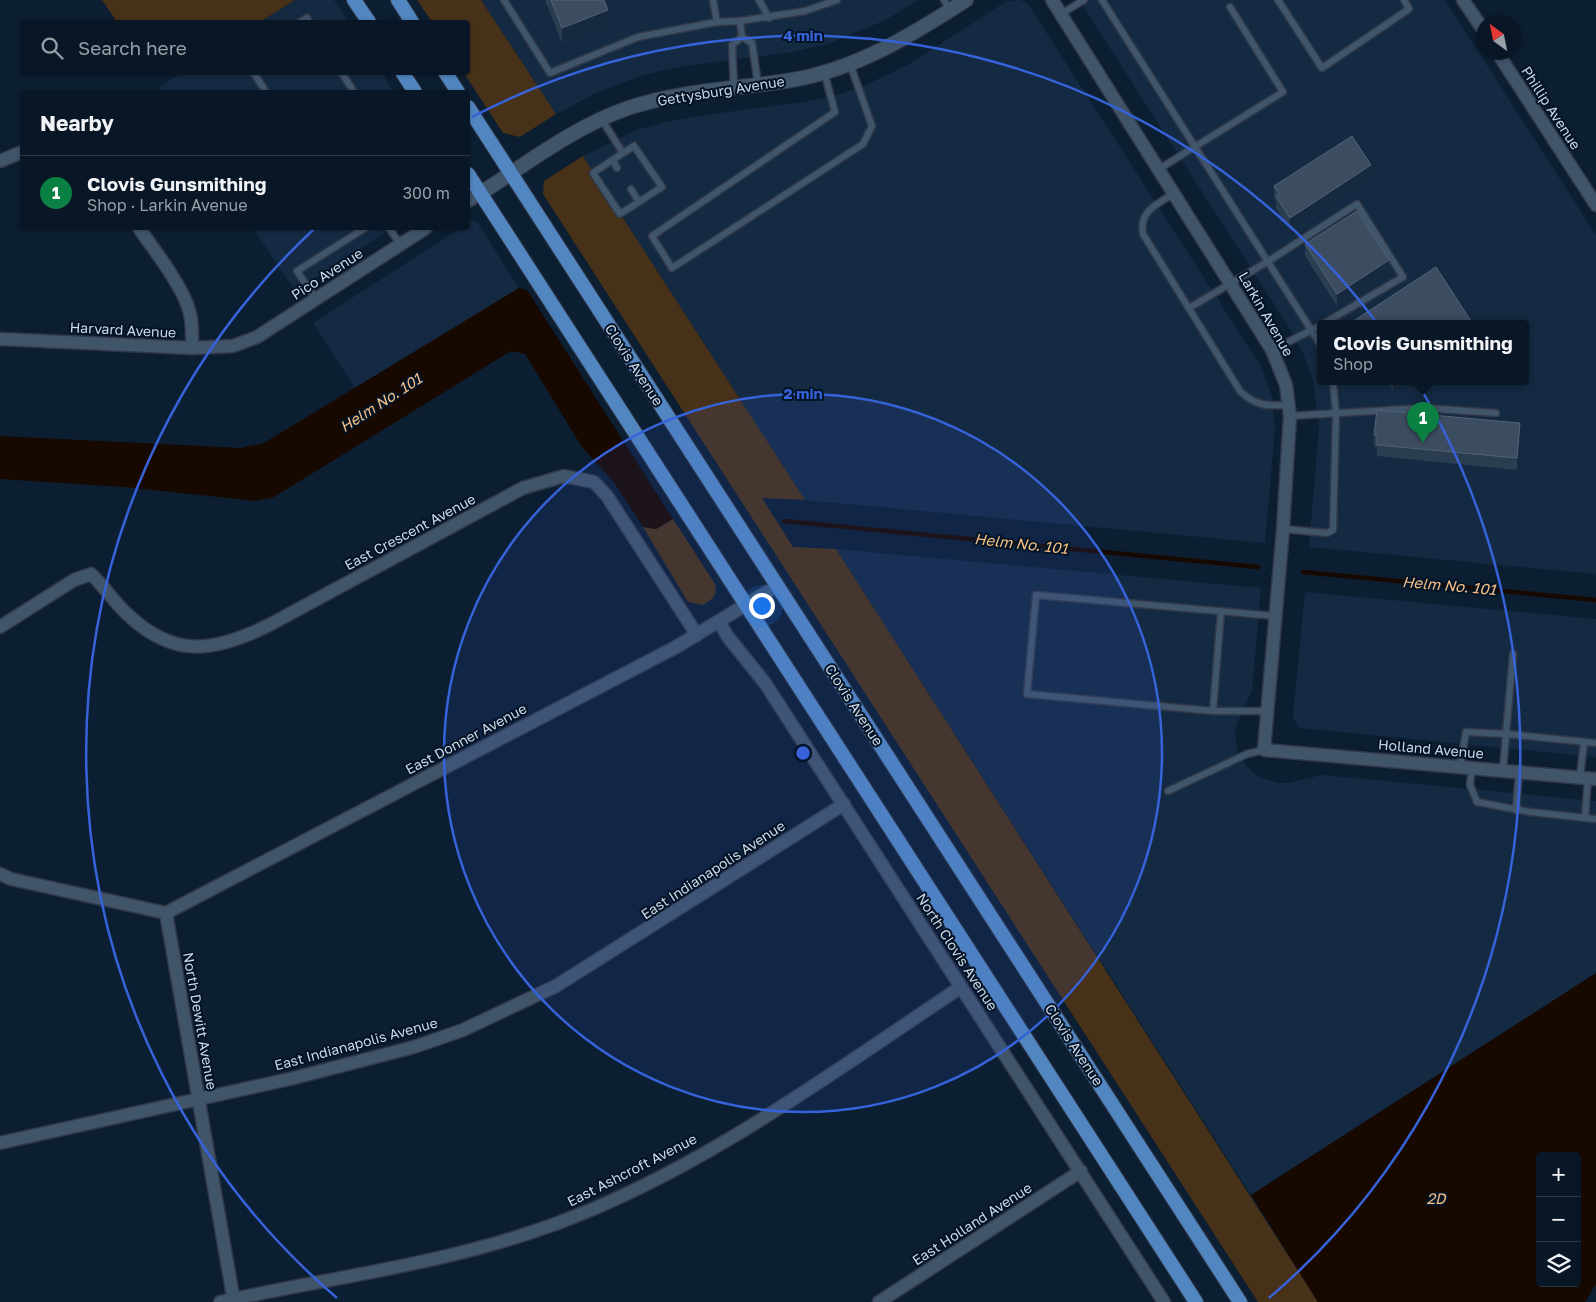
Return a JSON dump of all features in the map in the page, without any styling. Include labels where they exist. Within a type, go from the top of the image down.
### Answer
[{"type":"main road","points":[[354,0],[368,20]]},
{"type":"main road","points":[[398,0],[411,20]]},
{"type":"main road","points":[[404,75],[413,90]]},
{"type":"main road","points":[[447,75],[457,90]]},
{"type":"main road","name":"Clovis Avenue","points":[[470,110],[1240,1302]]},
{"type":"main road","points":[[470,177],[1196,1302]]},
{"type":"street","name":"Gettysburg Avenue","points":[[481,192],[574,132],[601,118],[661,98],[792,80],[850,64],[912,35],[947,5],[966,0]]},
{"type":"street","name":"Larkin Avenue","points":[[1052,0],[1272,350],[1286,385],[1290,411],[1283,529],[1264,750]]},
{"type":"street","points":[[1464,0],[1476,19]]},
{"type":"street","name":"Phillip Avenue","points":[[1502,60],[1596,205]]},
{"type":"street","points":[[0,161],[20,153]]},
{"type":"street","points":[[470,200],[481,192]]},
{"type":"street","points":[[140,230],[189,309],[192,348]]},
{"type":"street","name":"Pico Avenue","points":[[244,343],[257,337],[423,230]]},
{"type":"street","name":"Harvard Avenue","points":[[0,339],[192,348],[218,348],[244,343]]},
{"type":"street","name":"East Crescent Avenue","points":[[0,627],[74,580],[91,574],[126,614],[149,632],[174,644],[198,647],[220,645],[261,629],[523,488],[564,476],[573,476],[594,482],[607,496],[697,635]]},
{"type":"street","name":"East Donner Avenue","points":[[166,913],[697,635],[777,586]]},
{"type":"street","name":"North Clovis Avenue","points":[[720,622],[765,683],[1164,1302]]},
{"type":"street","name":"Holland Avenue","points":[[1264,750],[1588,778]]},
{"type":"street","name":"East Indianapolis Avenue","points":[[0,1143],[198,1097],[294,1078],[414,1047],[463,1030],[556,986],[600,960],[844,804]]},
{"type":"street","points":[[0,874],[11,879],[166,913]]},
{"type":"street","name":"North Dewitt Avenue","points":[[166,913],[234,1300]]},
{"type":"street","name":"East Ashcroft Avenue","points":[[220,1302],[441,1258],[498,1243],[603,1205],[657,1178],[747,1127],[962,987]]},
{"type":"street","name":"East Holland Avenue","points":[[879,1302],[1081,1171]]},
{"type":"lane","points":[[504,0],[550,73],[638,36],[716,22],[769,18],[805,12],[838,0]]},
{"type":"lane","points":[[713,0],[716,22]]},
{"type":"lane","points":[[759,0],[769,18]]},
{"type":"lane","points":[[1061,14],[1084,0]]},
{"type":"lane","points":[[1102,0],[1317,338]]},
{"type":"lane","points":[[1278,0],[1322,68],[1409,9],[1404,0]]},
{"type":"lane","points":[[1159,169],[1283,92],[1230,7]]},
{"type":"lane","points":[[740,21],[742,37]]},
{"type":"lane","points":[[742,37],[752,43],[758,84]]},
{"type":"lane","points":[[734,87],[732,45],[742,37]]},
{"type":"lane","points":[[824,72],[835,112],[652,236],[672,268],[864,144],[872,126],[850,64]]},
{"type":"lane","points":[[255,75],[265,90]]},
{"type":"lane","points":[[344,75],[353,90]]},
{"type":"lane","points":[[601,118],[623,153]]},
{"type":"lane","points":[[634,146],[662,187],[620,214],[593,173],[612,160],[634,146]]},
{"type":"lane","points":[[612,160],[618,168]]},
{"type":"lane","points":[[631,189],[639,202]]},
{"type":"lane","points":[[1174,193],[1144,214],[1143,234],[1240,391],[1248,400],[1264,406],[1290,411],[1336,414],[1424,408],[1496,413]]},
{"type":"lane","points":[[1189,308],[1267,262],[1357,204],[1403,277],[1330,320]]},
{"type":"lane","points":[[316,299],[297,271],[362,230]]},
{"type":"lane","points":[[390,230],[400,244]]},
{"type":"lane","points":[[1272,350],[1317,328]]},
{"type":"lane","points":[[1283,529],[1327,533],[1333,530],[1336,414],[1333,385]]},
{"type":"lane","points":[[1266,711],[1213,711],[1027,694],[1036,595],[1276,616]]},
{"type":"lane","points":[[1213,711],[1221,610]]},
{"type":"lane","points":[[1503,770],[1513,654]]},
{"type":"lane","points":[[1596,743],[1466,732],[1466,767],[1470,785],[1477,802],[1516,810],[1596,819]]},
{"type":"lane","points":[[1584,742],[1588,778],[1585,818]]},
{"type":"lane","points":[[1168,790],[1247,754],[1264,750]]},
{"type":"lane","points":[[1516,810],[1519,772]]},
{"type":"shaded area","points":[[102,0],[295,0],[263,20],[116,20]]},
{"type":"shaded area","points":[[295,0],[334,0],[348,20],[263,20]]},
{"type":"shaded area","points":[[417,0],[481,0],[556,114],[520,137],[503,133],[465,75],[470,75],[470,20],[431,20]]},
{"type":"shaded area","points":[[481,0],[918,0],[886,20],[830,43],[793,52],[685,66],[643,75],[598,92],[556,114]]},
{"type":"shaded area","points":[[1020,0],[1028,4],[1262,368],[1272,397],[1275,428],[1265,543],[805,500],[583,156],[636,130],[661,123],[705,115],[805,102],[837,95],[866,85],[911,63],[1007,1]]},
{"type":"shaded area","points":[[1079,0],[1445,0],[1476,48],[1476,60],[1484,60],[1596,235],[1596,574],[1309,547],[1319,427],[1313,381],[1304,355],[1290,329]]},
{"type":"shaded area","points":[[179,75],[384,75],[392,90],[161,90],[159,87]]},
{"type":"shaded area","points":[[583,156],[805,500],[762,498],[793,547],[836,549],[1318,1302],[1258,1302],[543,194],[544,181]]},
{"type":"shaded area","points":[[470,222],[477,222],[519,288],[356,389],[313,323],[458,230],[470,230]]},
{"type":"shaded area","points":[[254,230],[390,230],[295,291]]},
{"type":"shaded area","points":[[673,519],[715,584],[715,594],[712,599],[703,605],[688,602],[643,527],[656,529]]},
{"type":"shaded area","points":[[836,549],[1261,588],[1252,691],[1237,723],[1235,732],[1237,750],[1246,766],[1259,777],[1278,783],[1288,783],[1322,775],[1596,801],[1596,973],[1251,1195]]},
{"type":"shaded area","points":[[1305,592],[1596,619],[1596,757],[1300,728],[1293,715]]},
{"type":"water","points":[[519,288],[527,290],[673,519],[656,529],[643,527],[613,481],[582,447],[525,354],[511,351],[274,497],[256,501],[125,487],[0,479],[0,436],[241,448],[264,443]]},
{"type":"water","name":"2D","points":[[1596,973],[1596,1284],[1585,1302],[1318,1302],[1251,1195]]},
{"type":"building","points":[[551,0],[604,0],[608,10],[562,28]]},
{"type":"building","points":[[1352,136],[1371,165],[1290,218],[1276,196],[1279,194],[1274,186]]},
{"type":"building","points":[[1357,211],[1389,260],[1337,294],[1305,244]]},
{"type":"building","points":[[1436,267],[1470,320],[1355,320]]},
{"type":"building","points":[[1377,410],[1520,423],[1517,458],[1377,445],[1377,436],[1374,435]]},
{"type":"waterway","name":"Helm No. 101","points":[[784,521],[1258,567]]},
{"type":"waterway","name":"Helm No. 101","points":[[1303,572],[1596,600]]},
{"type":"place","name":"Clovis Gunsmithing","points":[[1423,443]]}]
